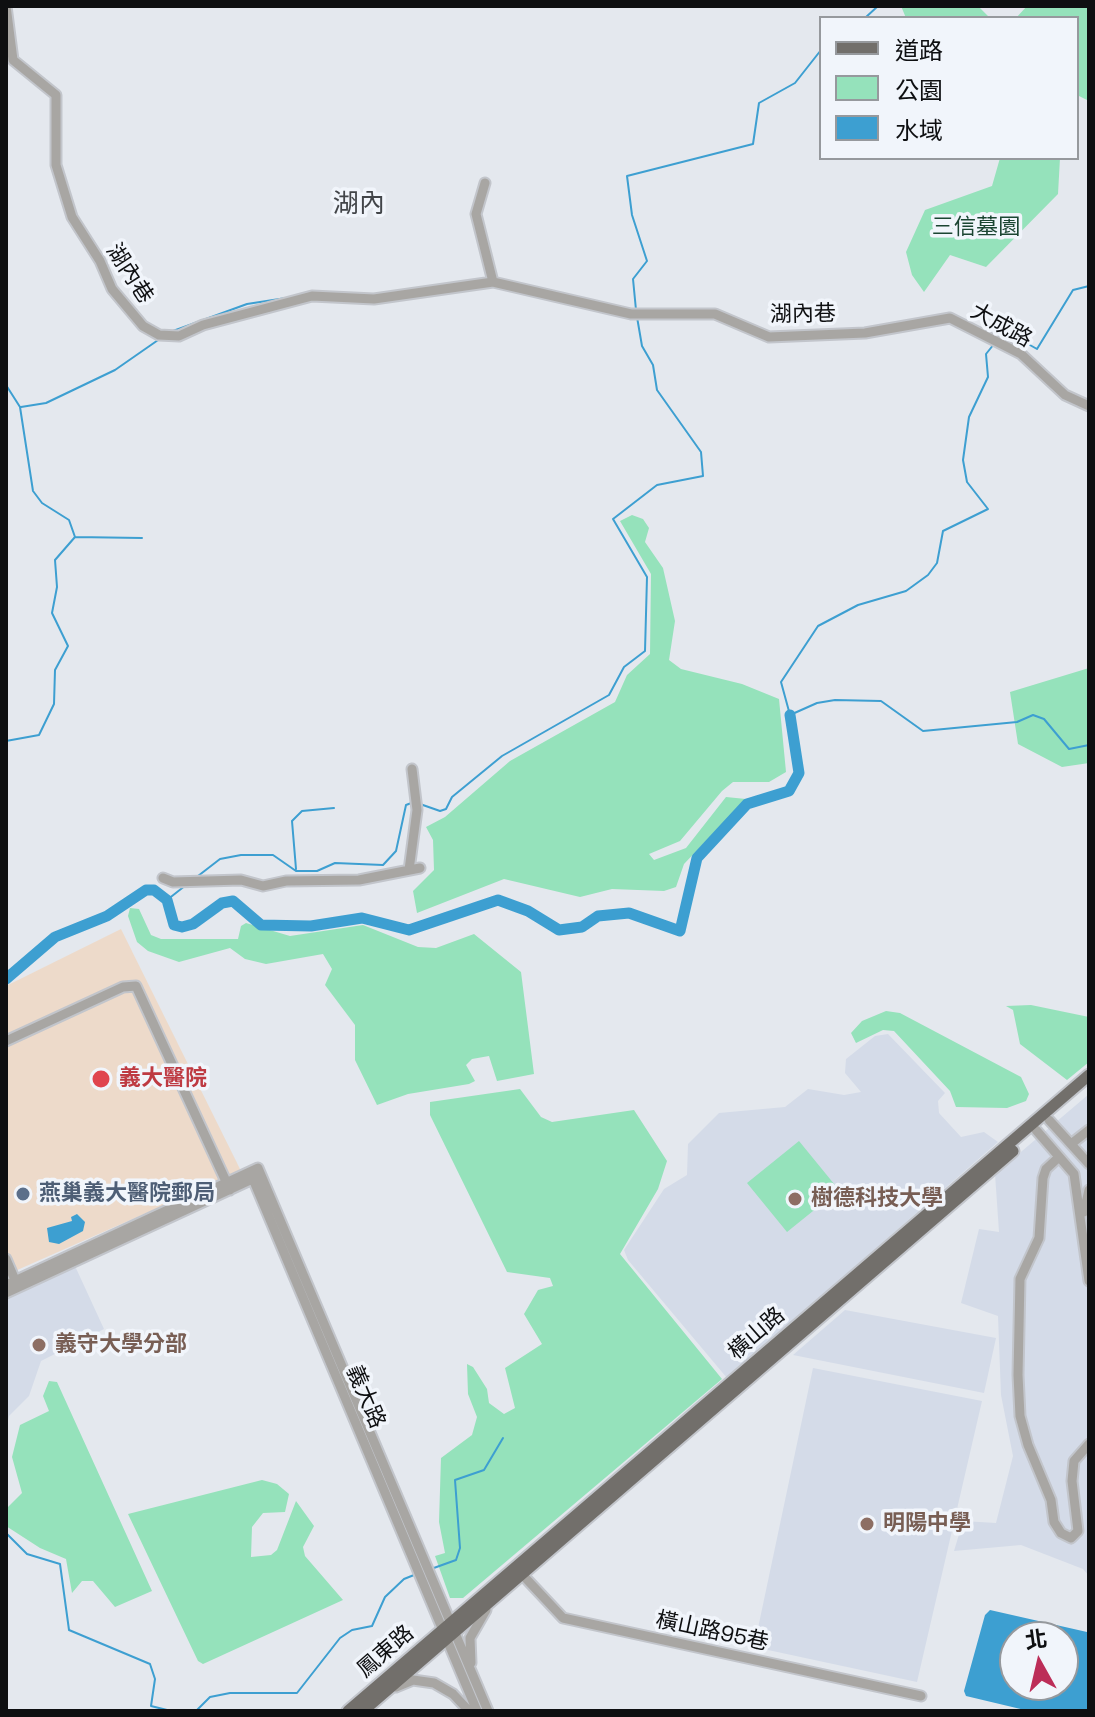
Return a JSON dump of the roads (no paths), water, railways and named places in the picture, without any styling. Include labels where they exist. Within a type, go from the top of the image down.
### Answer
[{"type":"main road","name":"橫山路","points":[[449,1631],[1089,1075]]},
{"type":"main road","name":"橫山路","points":[[449,1631],[494,1600],[519,1570],[1089,1085]]},
{"type":"main road","name":"鳳東路","points":[[363,1711],[449,1631]]},
{"type":"main road","name":"鳳東路","points":[[348,1711],[449,1631]]},
{"type":"street","name":"湖內巷","points":[[6,6],[13,60],[56,95],[56,165],[72,217],[100,261],[112,289],[143,326],[169,338],[203,325],[312,296],[374,299],[493,282],[631,314],[715,314],[769,337],[865,333],[929,319]]},
{"type":"street","points":[[485,183],[476,214],[493,282]]},
{"type":"street","name":"大成路","points":[[929,319],[950,318],[1021,354],[1065,395],[1089,406]]},
{"type":"street","points":[[163,878],[173,882],[241,880],[263,886],[286,881],[359,880],[414,869],[417,810],[412,769]]},
{"type":"street","points":[[6,1041],[123,987],[136,986],[228,1186]]},
{"type":"street","points":[[1049,1120],[1089,1164]]},
{"type":"street","points":[[1036,1130],[1074,1174],[1086,1236]]},
{"type":"street","points":[[1071,1144],[1089,1130]]},
{"type":"street","points":[[1059,1157],[1046,1169],[1043,1178],[1039,1238],[1020,1279],[1018,1375],[1020,1416],[1028,1445],[1051,1500],[1054,1522],[1061,1533],[1071,1538],[1078,1531],[1072,1481],[1074,1461],[1089,1444]]},
{"type":"street","name":"義大路","points":[[9,1287],[255,1175],[449,1631]]},
{"type":"street","points":[[1089,1190],[1084,1207],[1089,1281]]},
{"type":"street","points":[[6,1259],[9,1287]]},
{"type":"street","name":"橫山路95巷","points":[[519,1570],[563,1618],[921,1696]]},
{"type":"street","points":[[477,1685],[470,1656],[470,1638],[494,1600]]},
{"type":"street","points":[[449,1631],[488,1711]]},
{"type":"street","points":[[449,1631],[477,1711]]},
{"type":"street","points":[[380,1698],[400,1684],[426,1681],[447,1689],[469,1711]]},
{"type":"water","points":[[77,1214],[85,1222],[83,1231],[59,1244],[49,1242],[47,1228],[72,1221],[71,1217]]},
{"type":"water","points":[[990,1610],[1038,1621],[999,1621],[999,1701],[1079,1701],[1079,1630],[1087,1632],[1089,1711],[1029,1711],[966,1696],[964,1691],[985,1615]]},
{"type":"waterway","points":[[867,16],[878,6]]},
{"type":"waterway","points":[[636,310],[633,279],[647,261],[632,215],[627,176],[753,144],[759,103],[795,83],[819,53]]},
{"type":"waterway","points":[[1000,340],[1021,340],[1037,349],[1073,290],[1089,286]]},
{"type":"waterway","points":[[173,331],[247,304],[286,298]]},
{"type":"waterway","points":[[420,804],[440,811],[446,809],[452,797],[502,756],[609,695],[624,667],[645,651],[647,577],[613,519],[657,485],[703,476],[701,452],[657,390],[653,365],[642,346],[637,317]]},
{"type":"waterway","points":[[21,407],[46,403],[115,370],[161,338]]},
{"type":"waterway","points":[[994,344],[986,354],[988,377],[969,417],[963,460],[967,482],[988,509],[943,531],[937,563],[928,575],[906,591],[858,605],[818,626],[781,682],[790,715],[817,703],[835,700],[881,701],[923,731],[1017,722],[1033,715],[1044,719],[1069,749],[1089,745]]},
{"type":"waterway","points":[[6,385],[20,407],[33,491],[42,503],[69,520],[75,537],[55,560],[57,587],[52,613],[68,646],[55,670],[54,704],[39,735],[6,741]]},
{"type":"waterway","points":[[75,537],[142,538]]},
{"type":"waterway","points":[[6,979],[55,937],[107,916],[146,890],[154,890],[167,900],[174,925],[182,927],[193,924],[222,903],[233,901],[261,925],[311,926],[362,918],[409,930],[498,900],[528,911],[559,930],[582,927],[598,916],[629,913],[680,931],[697,858],[747,804],[789,791],[799,773],[790,715]]},
{"type":"waterway","points":[[198,876],[220,859],[241,855],[273,855],[296,871],[317,871],[335,863],[383,865],[396,851],[406,805],[414,802]]},
{"type":"waterway","points":[[296,869],[292,821],[302,811],[334,808]]},
{"type":"waterway","points":[[167,900],[186,885]]},
{"type":"waterway","points":[[431,1569],[456,1560],[460,1548],[455,1480],[484,1470],[503,1438]]},
{"type":"waterway","points":[[6,1533],[27,1554],[60,1564],[69,1630],[150,1664],[155,1679],[151,1706],[171,1711]]},
{"type":"waterway","points":[[175,1711],[197,1710],[210,1697],[230,1693],[297,1693],[340,1638],[352,1630],[372,1626],[385,1597],[404,1579],[414,1575]]},
{"type":"place","name":"義大醫院","points":[[101,1079]]},
{"type":"place","name":"燕巢義大醫院郵局","points":[[23,1194]]},
{"type":"place","name":"樹德科技大學","points":[[795,1199]]},
{"type":"place","name":"義守大學分部","points":[[39,1345]]},
{"type":"place","name":"明陽中學","points":[[867,1524]]},
{"type":"district","name":"湖內","points":[[359,205]]},
{"type":"park label","name":"三信墓園","points":[[976,228]]}]
